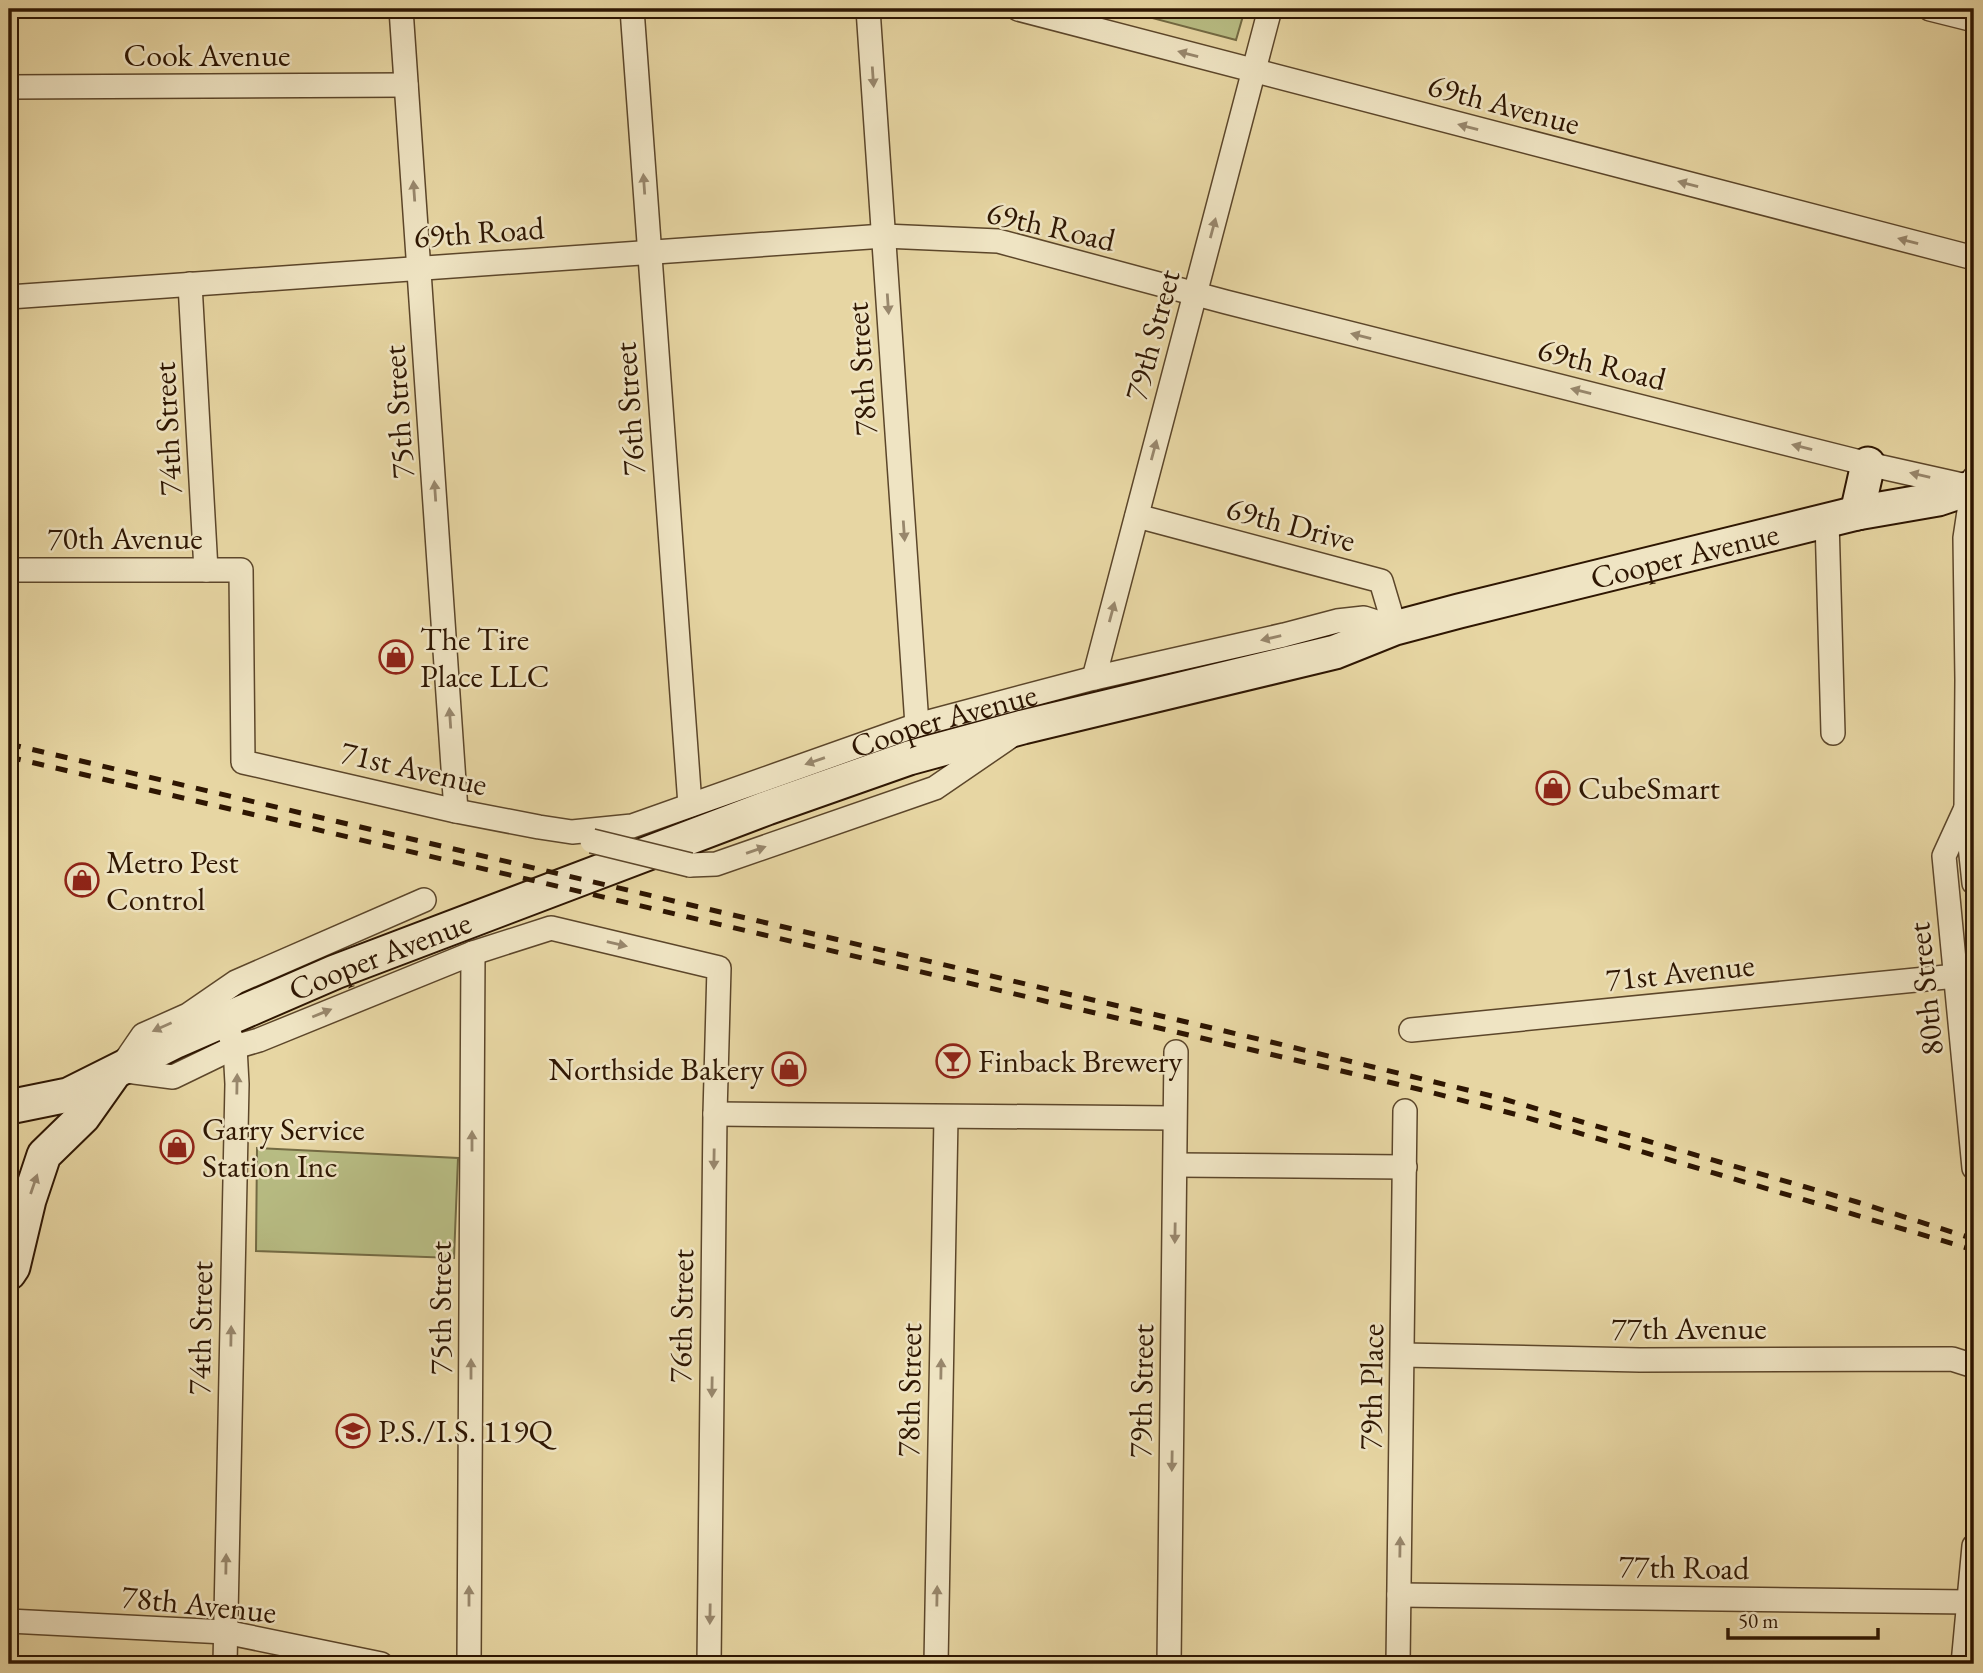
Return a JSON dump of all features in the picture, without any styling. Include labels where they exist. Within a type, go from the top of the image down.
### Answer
[{"type":"main road","points":[[1842,517],[1868,464]]},
{"type":"main road","name":"Cooper Avenue","points":[[9,1107],[68,1095],[117,1070],[335,972],[767,808],[909,758],[1023,727],[1335,652],[1395,628],[1842,517],[1938,499],[1974,484]]},
{"type":"main road","points":[[9,1273],[13,1267],[29,1200],[44,1155],[83,1117],[117,1070]]},
{"type":"street","name":"75th Street","points":[[401,9],[456,811]]},
{"type":"street","name":"76th Street","points":[[632,9],[690,805]]},
{"type":"street","name":"78th Street","points":[[868,9],[917,725]]},
{"type":"street","name":"69th Avenue","points":[[1018,9],[1974,258]]},
{"type":"street","name":"79th Street","points":[[1094,678],[1270,9]]},
{"type":"street","points":[[1930,9],[1974,20]]},
{"type":"street","name":"Cook Avenue","points":[[9,87],[406,85]]},
{"type":"street","name":"69th Road","points":[[9,297],[884,236],[998,241],[1195,294],[1868,464],[1974,484]]},
{"type":"street","name":"74th Street","points":[[190,284],[206,570]]},
{"type":"street","name":"80th Street","points":[[1974,484],[1965,538],[1966,808],[1974,883]]},
{"type":"street","name":"69th Drive","points":[[1137,516],[1381,581],[1395,628]]},
{"type":"street","points":[[1833,733],[1842,517]]},
{"type":"street","name":"70th Avenue","points":[[9,570],[241,570],[243,762]]},
{"type":"street","name":"Cooper Avenue","points":[[582,836],[632,825],[917,725],[1094,678],[1337,621],[1364,618],[1395,628]]},
{"type":"street","name":"Cooper Avenue","points":[[582,836],[690,865],[716,864],[935,788],[1023,727]]},
{"type":"street","name":"71st Avenue","points":[[243,762],[456,811],[582,836]]},
{"type":"street","name":"80th Street","points":[[1966,808],[1944,856],[1974,1168]]},
{"type":"street","name":"Cooper Avenue","points":[[424,900],[236,982],[225,1021],[259,1040],[473,953],[551,928],[719,968]]},
{"type":"street","name":"75th Street","points":[[469,1664],[473,953]]},
{"type":"street","name":"76th Street","points":[[709,1664],[719,968]]},
{"type":"street","name":"71st Avenue","points":[[1411,1030],[1956,976]]},
{"type":"street","name":"74th Street","points":[[225,1021],[237,1098],[225,1664]]},
{"type":"street","name":"79th Street","points":[[1169,1664],[1176,1052]]},
{"type":"street","name":"79th Place","points":[[1398,1664],[1405,1111]]},
{"type":"street","points":[[715,1114],[1174,1118]]},
{"type":"street","name":"78th Street","points":[[936,1664],[946,1116]]},
{"type":"street","points":[[1176,1165],[1405,1167]]},
{"type":"street","name":"77th Avenue","points":[[1403,1355],[1640,1360],[1952,1359],[1974,1366]]},
{"type":"street","points":[[1963,1664],[1974,1546]]},
{"type":"street","name":"77th Road","points":[[1399,1595],[1969,1602]]},
{"type":"street","name":"78th Avenue","points":[[9,1621],[225,1632],[381,1664]]},
{"type":"green space","points":[[1152,9],[1245,9],[1236,40],[1152,18]]},
{"type":"green space","points":[[257,1148],[458,1158],[454,1258],[256,1251]]},
{"type":"railway","points":[[9,744],[1500,1098],[1857,1202],[1974,1239]]},
{"type":"railway","points":[[9,757],[1418,1089],[1518,1115],[1974,1250]]},
{"type":"place","name":"The Tire Place LLC","points":[[396,657]]},
{"type":"place","name":"CubeSmart","points":[[1553,788]]},
{"type":"place","name":"Metro Pest Control","points":[[82,880]]},
{"type":"place","name":"Finback Brewery","points":[[953,1061]]},
{"type":"place","name":"Northside Bakery","points":[[789,1069]]},
{"type":"place","name":"Garry Service Station Inc","points":[[177,1147]]},
{"type":"place","name":"P.S./I.S. 119Q","points":[[353,1431]]}]
